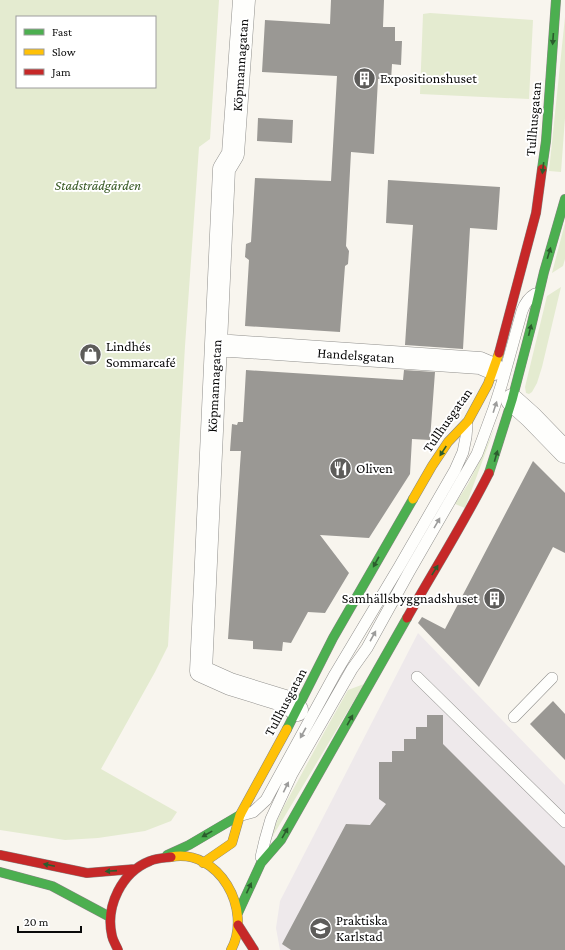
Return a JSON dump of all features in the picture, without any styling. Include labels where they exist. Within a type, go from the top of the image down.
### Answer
[{"type":"street","name":"Köpmannagatan","points":[[244,0],[233,154],[224,169],[201,671],[230,684],[285,701],[297,710]]},
{"type":"street","name":"Tullhusgatan","points":[[203,863],[232,843],[240,815],[297,710],[333,638],[428,473],[448,442],[468,421],[488,384],[494,369],[536,213],[546,140],[556,0]]},
{"type":"street","points":[[238,913],[260,863],[281,840],[492,470],[512,400],[544,272],[565,199]]},
{"type":"street","name":"Handelsgatan","points":[[216,344],[480,363],[494,369]]},
{"type":"street","points":[[512,400],[532,417],[565,452]]},
{"type":"street","points":[[164,857],[189,845],[240,815]]},
{"type":"street","points":[[0,855],[87,873],[135,869]]},
{"type":"street","points":[[118,950],[112,935],[110,917],[114,899],[122,883],[135,869],[154,859],[186,856],[203,863],[220,875],[232,892],[238,913],[238,925],[232,949]]},
{"type":"street","points":[[0,872],[52,886],[110,917]]},
{"type":"street","points":[[20,877],[45,893]]},
{"type":"street","points":[[238,925],[254,950]]},
{"type":"street","points":[[103,928],[112,935]]},
{"type":"lane","points":[[260,863],[267,829],[292,774],[352,669],[367,648],[477,454],[492,415],[522,311],[530,297],[539,291]]},
{"type":"lane","points":[[240,815],[253,812],[266,800],[335,674],[399,568],[455,470],[463,452],[468,421]]},
{"type":"lane","points":[[313,679],[335,674]]},
{"type":"lane","points":[[417,677],[565,822]]},
{"type":"lane","points":[[514,717],[552,678]]},
{"type":"shaded area","points":[[418,633],[565,785],[565,950],[280,950],[276,928],[280,901]]},
{"type":"green space","name":"Stadsträdgården","points":[[0,0],[219,0],[210,139],[199,147],[185,346],[168,646],[101,769],[177,812],[171,821],[145,831],[98,838],[65,840],[0,830]]},
{"type":"green space","points":[[430,13],[533,20],[529,99],[420,94],[423,14]]},
{"type":"green space","points":[[565,17],[565,118],[561,172],[549,171]]},
{"type":"green space","points":[[565,223],[565,259],[563,266],[552,273]]},
{"type":"green space","points":[[561,287],[542,367],[537,383],[532,392],[529,394],[526,393],[525,387],[547,296]]},
{"type":"green space","points":[[495,427],[465,508],[455,504],[468,484]]},
{"type":"green space","points":[[364,684],[271,839],[273,830],[282,810],[348,690]]},
{"type":"building","points":[[331,0],[384,0],[383,27],[395,27],[395,41],[402,41],[401,65],[392,64],[391,80],[378,79],[374,154],[351,152],[346,246],[349,251],[348,264],[345,266],[340,332],[245,326],[249,260],[245,257],[246,244],[251,242],[255,178],[331,181],[337,76],[262,72],[265,20],[330,24]]},
{"type":"building","points":[[258,118],[293,120],[292,143],[257,141]]},
{"type":"building","points":[[388,180],[500,187],[497,230],[470,228],[463,349],[405,345],[413,225],[386,223]]},
{"type":"building","points":[[246,370],[403,380],[404,370],[435,372],[430,440],[412,439],[410,474],[369,538],[320,535],[349,573],[325,613],[308,612],[291,643],[283,642],[282,651],[253,649],[253,641],[228,639],[241,451],[230,451],[232,424],[237,425],[238,422],[243,422]]},
{"type":"building","name":"Samhällsbyggnadshuset","points":[[533,461],[565,493],[565,553],[553,547],[479,687],[418,623],[422,617],[445,629]]},
{"type":"building","points":[[553,701],[565,714],[565,760],[530,724]]},
{"type":"building","points":[[427,715],[443,715],[443,744],[565,866],[565,950],[291,950],[282,944],[346,824],[370,825],[386,804],[379,799],[379,762],[392,762],[392,751],[404,751],[404,739],[416,739],[416,727],[427,727]]},
{"type":"traffic: fast","points":[[542,169],[546,141],[556,0]]},
{"type":"traffic: fast","points":[[489,473],[512,400],[544,272],[565,199]]},
{"type":"traffic: fast","points":[[287,729],[333,638],[413,499]]},
{"type":"traffic: fast","points":[[238,913],[261,863],[281,840],[407,618]]},
{"type":"traffic: fast","points":[[167,855],[189,845],[240,815]]},
{"type":"traffic: fast","points":[[0,872],[52,886],[110,917]]},
{"type":"traffic: slow","points":[[413,499],[448,442],[468,421],[488,384],[499,353]]},
{"type":"traffic: slow","points":[[203,863],[232,843],[240,815],[287,729]]},
{"type":"traffic: slow","points":[[171,857],[188,857],[204,862],[217,872],[227,885],[234,901],[238,917],[237,934],[231,950]]},
{"type":"traffic: jam","points":[[499,353],[536,213],[542,169]]},
{"type":"traffic: jam","points":[[407,618],[489,473]]},
{"type":"traffic: jam","points":[[0,855],[87,873],[135,869]]},
{"type":"traffic: jam","points":[[118,950],[112,938],[110,925],[111,913],[118,891],[131,873],[140,866],[153,860],[171,857]]},
{"type":"traffic: jam","points":[[238,925],[254,950]]},
{"type":"place","name":"Expositionshuset","points":[[364,78]]},
{"type":"place","name":"Lindhés Sommarcafé","points":[[91,354]]},
{"type":"place","name":"Oliven","points":[[341,468]]},
{"type":"place","name":"Samhällsbyggnadshuset","points":[[494,598]]},
{"type":"place","name":"Praktiska Karlstad","points":[[321,928]]}]
